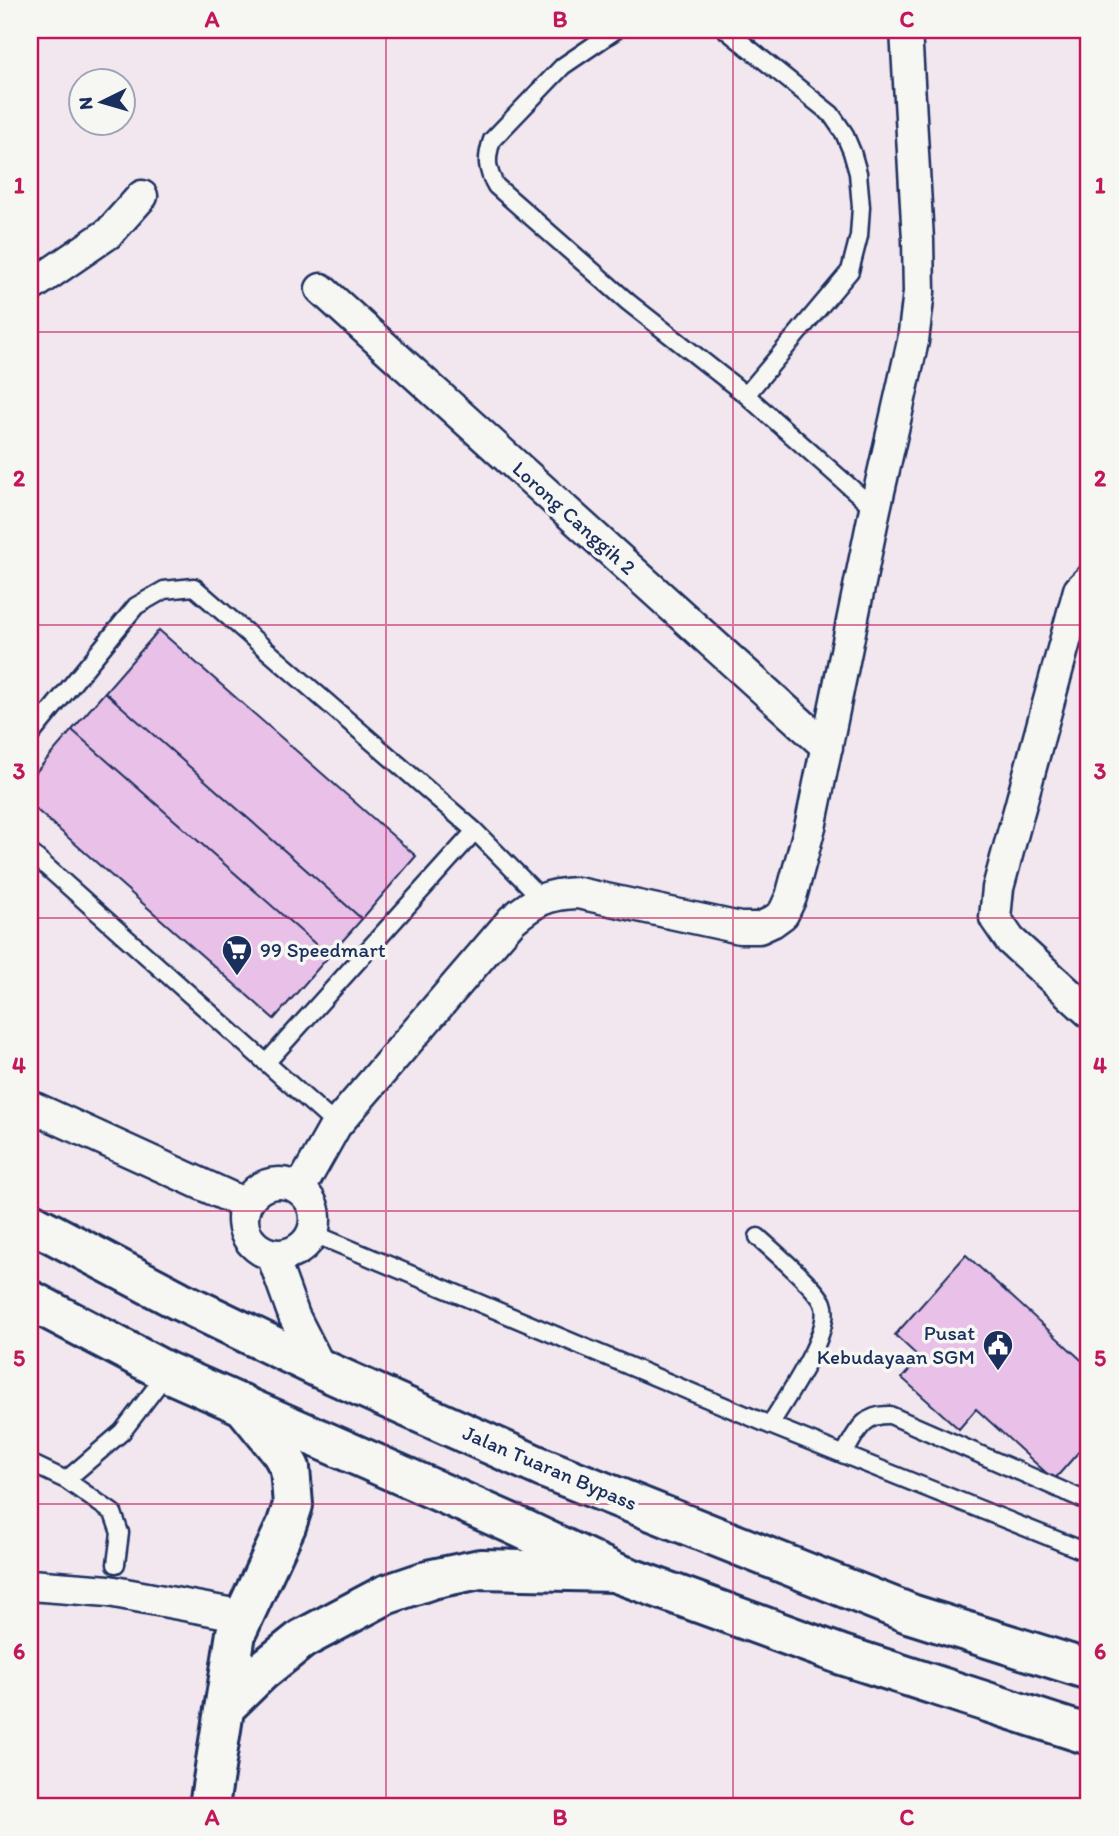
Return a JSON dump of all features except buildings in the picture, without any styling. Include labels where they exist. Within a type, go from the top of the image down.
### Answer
[{"type":"main road","name":"Jalan Tuaran Bypass","points":[[31,1222],[180,1301],[321,1369],[541,1466],[911,1614],[1089,1670]]},
{"type":"main road","points":[[30,1300],[167,1372],[508,1522],[614,1572],[842,1655],[1089,1735]]},
{"type":"main road","points":[[209,1806],[236,1633],[286,1526],[293,1504],[290,1468],[281,1452],[242,1404]]},
{"type":"main road","points":[[226,1706],[262,1671],[302,1639],[385,1595],[432,1579],[480,1569],[614,1572]]},
{"type":"street","points":[[300,1189],[335,1125],[512,920],[541,898],[578,893],[740,928],[759,928],[783,914],[791,897],[811,823],[875,509],[913,341],[919,292],[918,240],[906,30]]},
{"type":"street","points":[[30,287],[109,233],[142,196]]},
{"type":"street","name":"Lorong Canggih 2","points":[[321,289],[827,747]]},
{"type":"street","points":[[1089,580],[1079,590],[998,888],[995,918],[1010,940],[1089,1012]]},
{"type":"street","points":[[30,1106],[245,1204]]},
{"type":"street","points":[[280,1182],[300,1189],[309,1198],[314,1209],[312,1233],[296,1251],[284,1255],[272,1255],[262,1251],[247,1236],[243,1214],[245,1204],[251,1195],[270,1184],[280,1182]]},
{"type":"street","points":[[272,1255],[294,1316],[321,1369]]},
{"type":"street","points":[[30,1585],[109,1591],[244,1616]]},
{"type":"lane","points":[[616,30],[564,66],[492,140],[487,156],[487,172],[496,186],[628,302],[746,394],[875,509]]},
{"type":"lane","points":[[726,30],[831,114],[844,133],[852,152],[858,173],[862,207],[859,236],[850,271],[746,394]]},
{"type":"lane","points":[[30,736],[136,606],[164,590],[194,587],[475,831],[541,898]]},
{"type":"lane","points":[[266,1063],[475,831]]},
{"type":"lane","points":[[30,852],[335,1125]]},
{"type":"lane","points":[[312,1233],[770,1425],[1089,1553]]},
{"type":"lane","points":[[758,1237],[823,1303],[824,1321],[819,1340],[770,1425]]},
{"type":"lane","points":[[66,1480],[122,1432],[167,1372]]},
{"type":"lane","points":[[844,1454],[864,1421],[876,1414],[890,1415],[1089,1502]]},
{"type":"lane","points":[[30,1463],[66,1480],[113,1513],[120,1533],[116,1564]]},
{"type":"place","name":"99 Speedmart","points":[[237,977]]},
{"type":"place","name":"Pusat Kebudayaan SGM","points":[[998,1372]]}]
